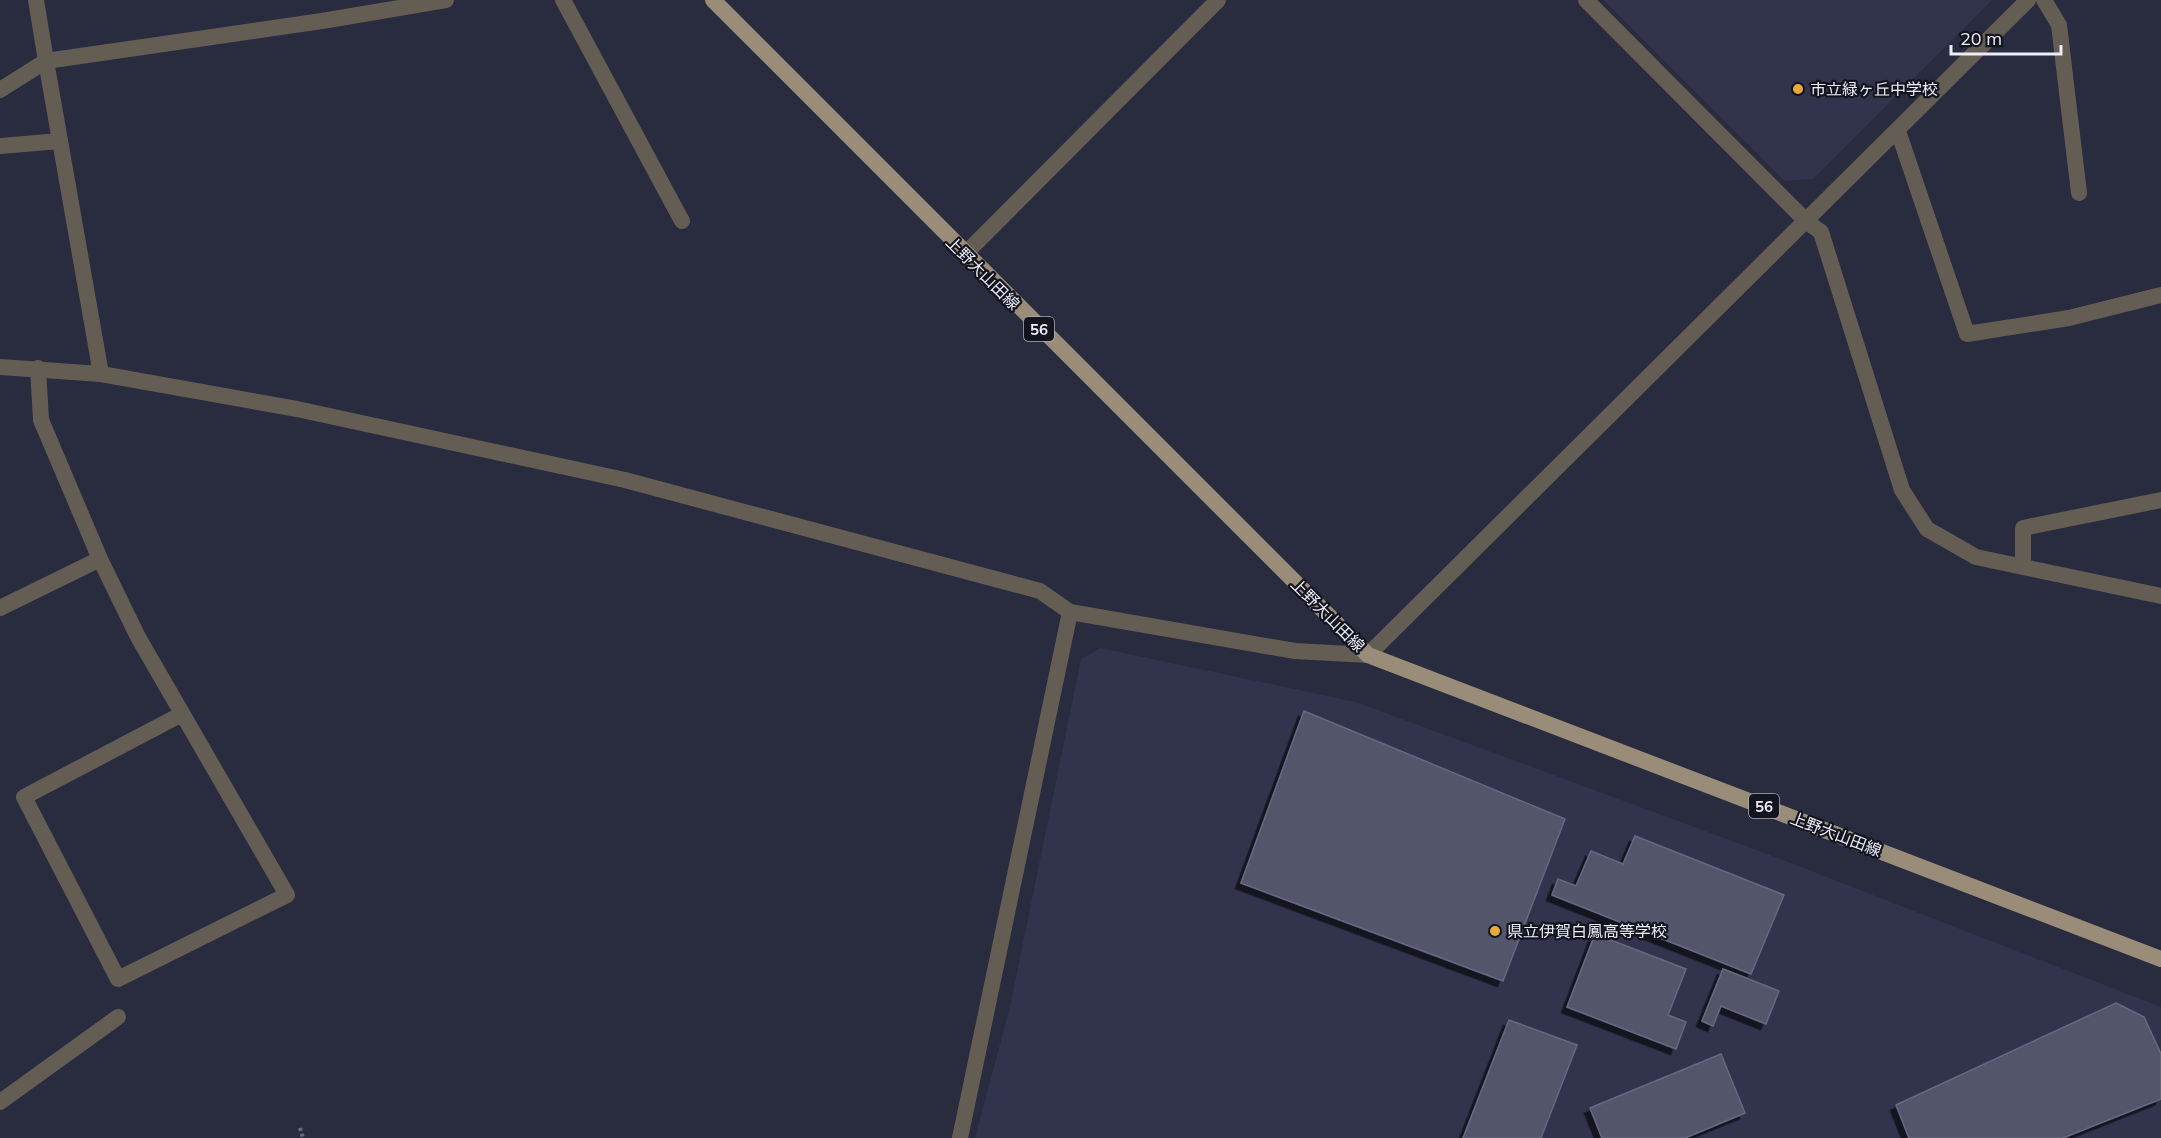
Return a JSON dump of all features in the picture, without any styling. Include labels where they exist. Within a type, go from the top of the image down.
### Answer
[{"type":"main road","name":"上野大山田線","points":[[713,0],[964,254],[1368,655],[2161,958]]},
{"type":"street","points":[[36,0],[101,374]]},
{"type":"street","points":[[0,90],[46,61],[322,21],[446,0]]},
{"type":"street","points":[[563,0],[682,221]]},
{"type":"street","points":[[964,254],[1218,0]]},
{"type":"street","points":[[1586,0],[1807,222],[1821,232],[1902,490],[1927,529],[1976,557],[2161,596]]},
{"type":"street","points":[[0,366],[101,374],[297,409],[625,480],[1040,591],[1070,612],[1295,651],[1368,655],[1807,222],[2028,0]]},
{"type":"street","points":[[2044,0],[2058,25],[2079,194]]},
{"type":"street","points":[[1898,131],[1967,334],[2069,318],[2161,295]]},
{"type":"street","points":[[0,146],[60,141]]},
{"type":"street","points":[[38,368],[41,420],[100,559],[138,638],[287,895],[118,979],[24,797],[182,714]]},
{"type":"street","points":[[2023,567],[2023,528],[2161,500]]},
{"type":"street","points":[[0,608],[100,559]]},
{"type":"street","points":[[960,1138],[1070,612]]},
{"type":"street","points":[[0,1102],[118,1017]]},
{"type":"path","points":[[300,1128],[303,1138]]},
{"type":"shaded area","name":"市立緑ヶ丘中学校","points":[[1604,0],[1992,0],[1813,179],[1785,181]]},
{"type":"shaded area","name":"県立伊賀白鳳高等学校","points":[[1100,648],[1356,702],[1770,855],[2161,1007],[2161,1138],[975,1138],[1010,1007],[1081,659]]},
{"type":"building","points":[[1304,711],[1565,819],[1503,981],[1241,883]]},
{"type":"building","points":[[1635,836],[1784,895],[1751,974],[1552,895],[1558,879],[1576,886],[1591,851],[1623,864]]},
{"type":"building","points":[[1595,934],[1686,969],[1668,1015],[1686,1022],[1676,1049],[1567,1007]]},
{"type":"building","points":[[1723,969],[1779,991],[1766,1024],[1721,1006],[1713,1026],[1702,1021]]},
{"type":"building","points":[[2116,1003],[2144,1017],[2161,1054],[2161,1099],[2063,1138],[1909,1138],[1896,1105]]},
{"type":"building","points":[[1509,1020],[1577,1045],[1541,1138],[1463,1138]]},
{"type":"building","points":[[1721,1054],[1745,1113],[1685,1138],[1602,1138],[1590,1108]]},
{"type":"place","name":"市立緑ヶ丘中学校","points":[[1798,89]]},
{"type":"place","name":"県立伊賀白鳳高等学校","points":[[1495,931]]}]
